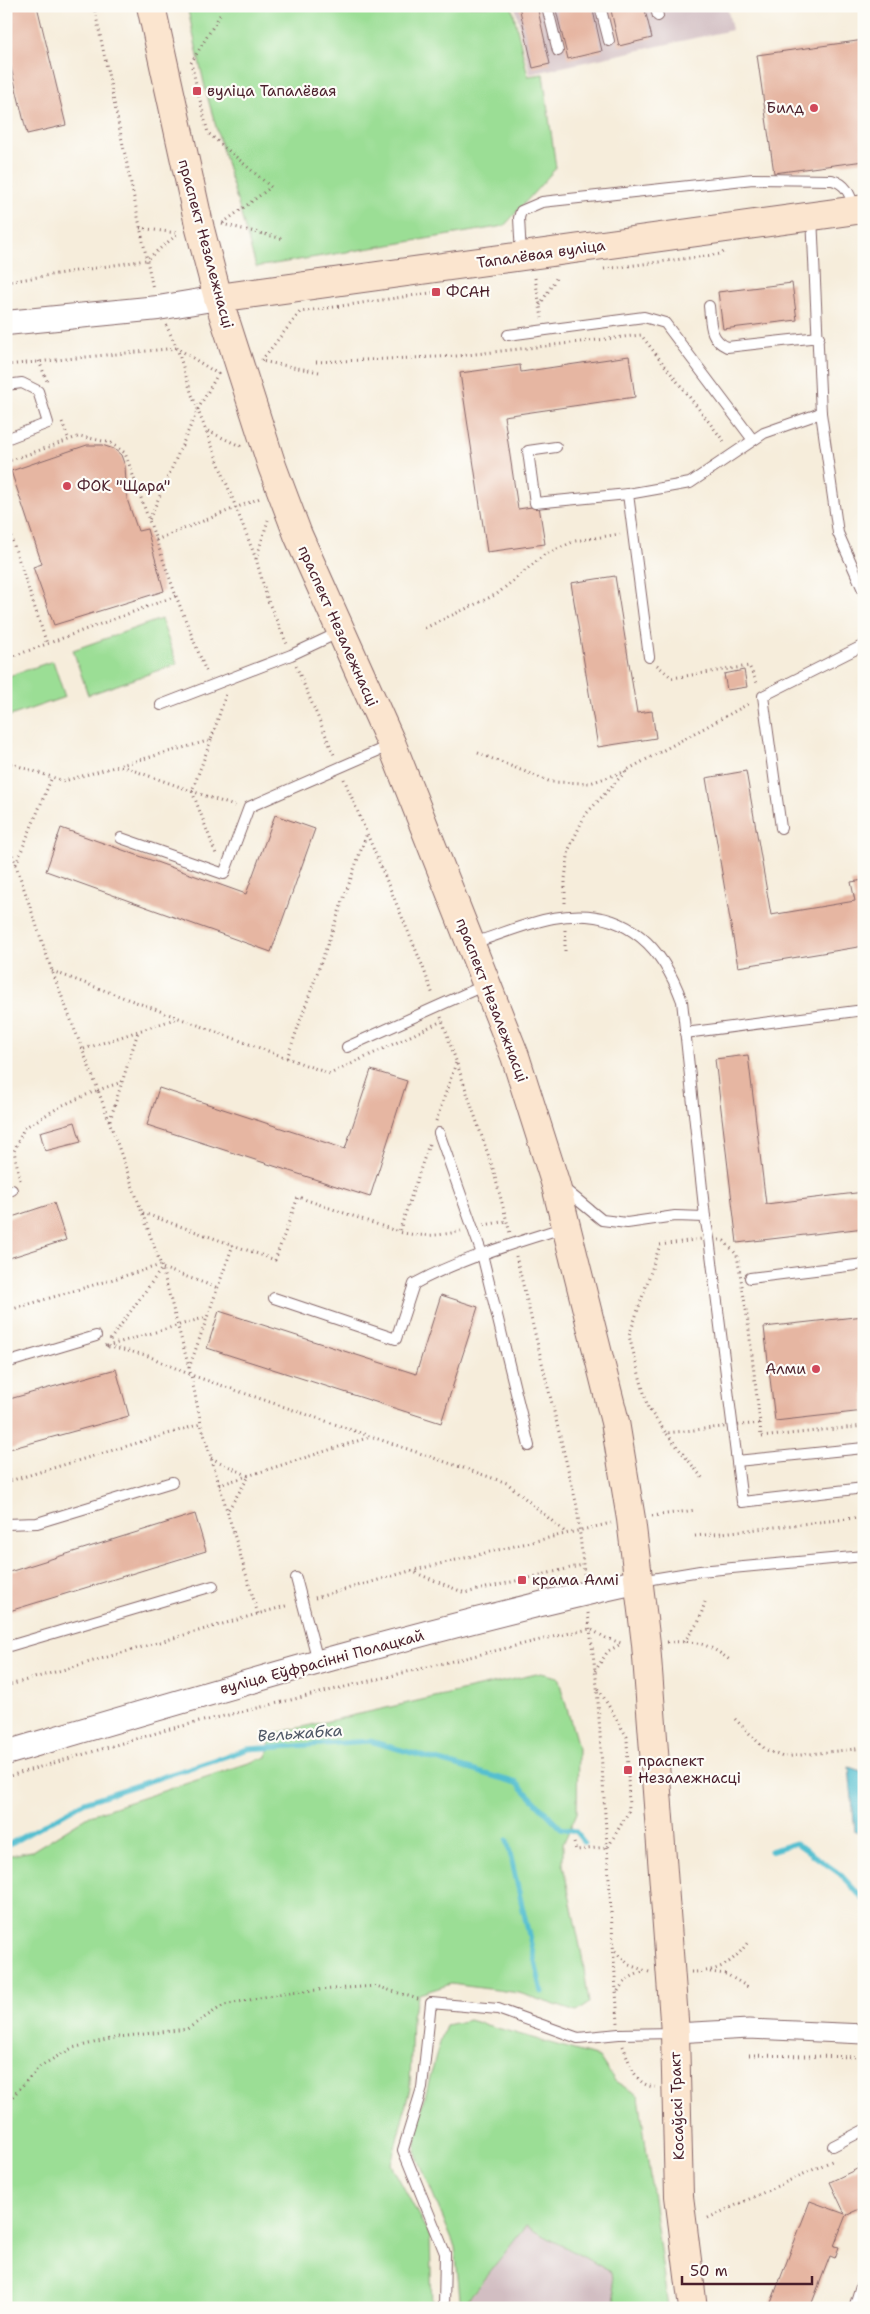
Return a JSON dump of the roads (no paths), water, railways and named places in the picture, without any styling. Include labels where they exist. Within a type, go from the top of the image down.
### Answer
[{"type":"main road","name":"праспект Незалежнасці","points":[[151,6],[200,228],[218,298],[275,474],[298,535],[392,745],[488,984],[516,1056],[555,1182],[615,1422],[640,1581],[634,1644],[675,2034]]},
{"type":"main road","name":"Тапалёвая вуліца","points":[[218,298],[528,267],[812,216],[859,210]]},
{"type":"main road","name":"Косаўскі Тракт","points":[[675,2034],[679,2196],[693,2308]]},
{"type":"street","points":[[6,323],[158,308],[218,298]]},
{"type":"street","name":"вуліца Еўфрасінні Полацкай","points":[[6,1753],[318,1662],[586,1593],[640,1581]]},
{"type":"street","name":"Косаўскі Тракт","points":[[675,2034],[748,2029],[864,2034]]},
{"type":"lane","points":[[547,6],[558,51]]},
{"type":"lane","points":[[600,6],[609,41]]},
{"type":"lane","points":[[528,267],[519,218],[522,211],[542,202],[753,179],[832,180],[840,182],[848,191],[859,210]]},
{"type":"lane","points":[[812,216],[821,413],[838,533],[864,592]]},
{"type":"lane","points":[[709,306],[712,333],[718,343],[727,347],[819,337]]},
{"type":"lane","points":[[508,335],[644,318],[665,323],[753,440]]},
{"type":"lane","points":[[6,385],[22,384],[38,391],[48,423],[6,439]]},
{"type":"lane","points":[[556,446],[528,452],[535,503],[628,494],[690,483],[764,432],[821,413]]},
{"type":"lane","points":[[628,494],[649,657]]},
{"type":"lane","points":[[161,705],[291,654],[341,632]]},
{"type":"lane","points":[[781,828],[763,696],[864,645]]},
{"type":"lane","points":[[121,838],[224,874],[249,807],[392,745]]},
{"type":"lane","points":[[472,944],[550,918],[583,915],[617,922],[644,937],[658,953],[673,978],[682,1001],[705,1216],[710,1238],[742,1502],[864,1488]]},
{"type":"lane","points":[[347,1047],[488,984]]},
{"type":"lane","points":[[685,1032],[864,1010]]},
{"type":"lane","points":[[434,1133],[473,1227],[482,1254],[529,1446]]},
{"type":"lane","points":[[555,1182],[602,1220],[627,1223],[675,1216],[705,1216]]},
{"type":"lane","points":[[274,1298],[396,1338],[414,1284],[437,1271],[482,1254],[566,1227]]},
{"type":"lane","points":[[750,1278],[864,1264]]},
{"type":"lane","points":[[6,1363],[96,1336]]},
{"type":"lane","points":[[737,1461],[864,1448]]},
{"type":"lane","points":[[6,1524],[37,1523],[172,1482]]},
{"type":"lane","points":[[640,1581],[700,1572],[864,1556]]},
{"type":"lane","points":[[296,1578],[318,1662]]},
{"type":"lane","points":[[6,1647],[213,1586]]},
{"type":"lane","points":[[444,2308],[445,2253],[404,2150],[422,2088],[431,2003],[498,2010],[578,2038],[619,2034],[675,2034]]},
{"type":"lane","points":[[834,2146],[864,2130]]},
{"type":"lane","points":[[854,2308],[864,2276]]},
{"type":"water","points":[[849,1767],[864,1772],[864,1834],[855,1832]]},
{"type":"waterway","name":"Вельжабка","points":[[6,1846],[85,1802],[248,1749],[370,1741],[517,1783],[561,1828],[575,1831],[584,1842]]},
{"type":"waterway","points":[[507,1840],[542,1992]]},
{"type":"waterway","name":"Вельжабка","points":[[770,1851],[796,1843],[840,1874],[864,1900]]},
{"type":"place","name":"вуліца Тапалёвая","points":[[197,91]]},
{"type":"place","name":"Билд","points":[[814,108]]},
{"type":"place","name":"ФСАН","points":[[436,292]]},
{"type":"place","name":"ФОК \"Щара\"","points":[[67,486]]},
{"type":"place","name":"Алми","points":[[816,1369]]},
{"type":"place","name":"крама Алмі","points":[[522,1580]]},
{"type":"place","name":"праспект Незалежнасці","points":[[628,1770]]}]
